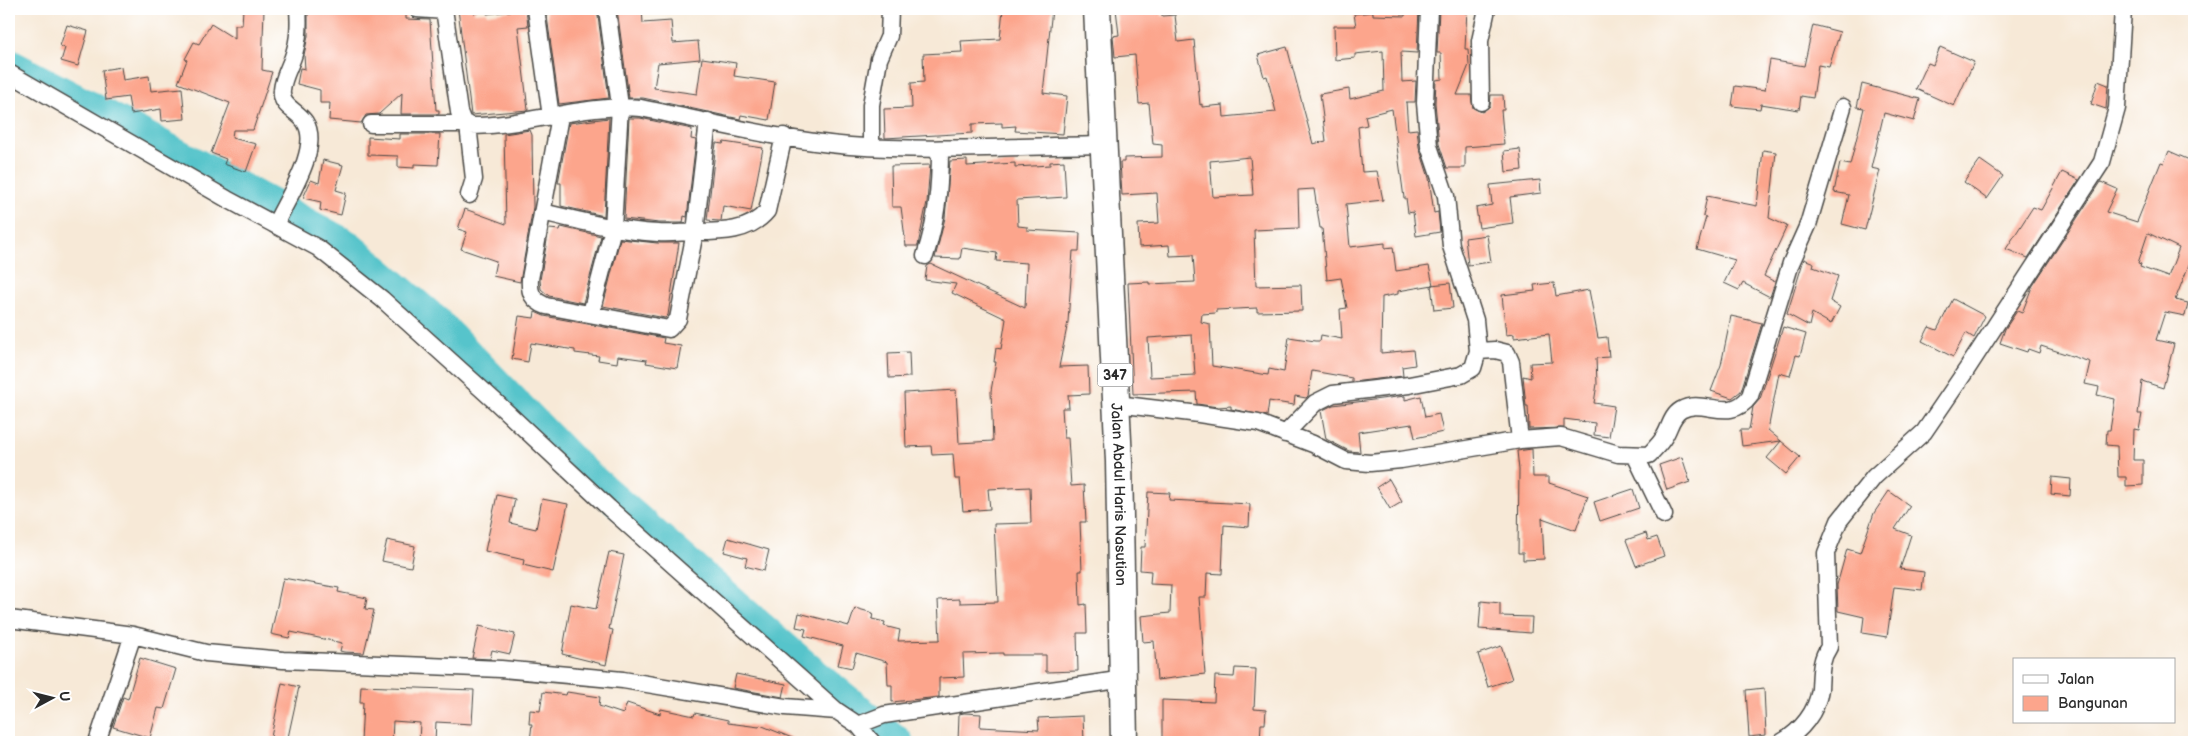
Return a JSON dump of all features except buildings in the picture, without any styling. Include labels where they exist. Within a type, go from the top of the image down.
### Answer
[{"type":"main road","name":"Jalan Abdul Haris Nasution","points":[[1097,9],[1116,404],[1124,742]]},
{"type":"street","points":[[277,220],[304,165],[310,144],[306,124],[285,104],[282,94],[295,50],[298,9]]},
{"type":"street","points":[[417,9],[444,10],[459,112],[461,119],[468,125],[474,179],[469,195]]},
{"type":"street","points":[[536,9],[555,117],[542,212],[530,279],[529,290],[533,299],[546,306],[669,329],[674,325],[678,318],[695,232],[708,121]]},
{"type":"street","points":[[591,313],[613,228],[620,106],[606,9]]},
{"type":"street","points":[[871,146],[871,105],[879,59],[890,36],[890,9]]},
{"type":"street","points":[[1285,434],[1314,403],[1333,394],[1409,386],[1461,375],[1472,368],[1478,351],[1475,320],[1451,246],[1446,196],[1429,146],[1425,104],[1428,9]]},
{"type":"street","points":[[1481,102],[1480,52],[1487,9]]},
{"type":"street","points":[[1782,742],[1792,737],[1810,718],[1819,692],[1822,656],[1829,647],[1826,553],[1839,521],[1874,477],[1924,432],[2102,162],[2117,108],[2122,9]]},
{"type":"street","points":[[9,73],[227,199],[277,220],[318,248],[382,299],[609,508],[837,711],[862,723],[872,742]]},
{"type":"street","points":[[370,124],[480,126],[555,117],[620,106],[849,146],[940,149],[1105,145]]},
{"type":"street","points":[[1116,404],[1258,423],[1314,444],[1346,461],[1370,463],[1402,460],[1520,440],[1561,437],[1618,454],[1649,455],[1665,436],[1672,421],[1680,411],[1690,407],[1721,410],[1737,408],[1744,405],[1750,396],[1791,264],[1808,225],[1843,107]]},
{"type":"street","points":[[542,212],[613,228],[660,234],[717,232],[738,229],[761,219],[767,211],[784,136]]},
{"type":"street","points":[[925,256],[934,228],[940,186],[940,149]]},
{"type":"street","points":[[1478,351],[1495,350],[1507,353],[1511,362],[1520,440]]},
{"type":"street","points":[[1635,456],[1664,515]]},
{"type":"street","points":[[9,618],[133,635],[206,653],[283,660],[501,669],[623,680],[786,707],[837,711]]},
{"type":"street","points":[[97,742],[133,635]]},
{"type":"street","points":[[862,723],[884,715],[1124,679]]},
{"type":"waterway","points":[[9,64],[347,245],[436,321],[577,466],[808,668],[898,742]]}]
